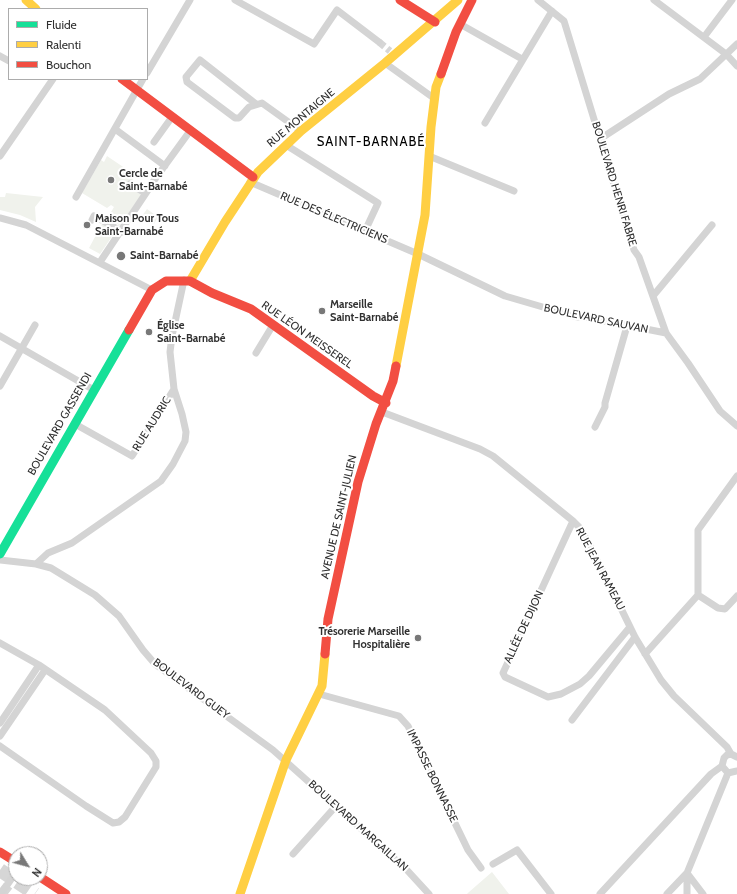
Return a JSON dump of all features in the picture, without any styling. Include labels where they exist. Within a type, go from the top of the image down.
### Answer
[{"type":"street","points":[[27,0],[35,8]]},
{"type":"street","points":[[148,71],[190,0]]},
{"type":"street","points":[[235,0],[314,44],[337,10],[379,42]]},
{"type":"street","points":[[400,0],[435,22]]},
{"type":"street","name":"RUE MONTAIGNE","points":[[187,281],[252,180],[301,131],[385,63],[393,53],[435,22],[458,0]]},
{"type":"street","name":"AVENUE DE SAINT-JULIEN","points":[[240,894],[286,760],[322,686],[328,619],[358,482],[367,451],[393,381],[418,254],[425,215],[435,99],[440,73],[460,24],[472,0]]},
{"type":"street","name":"BOULEVARD HENRI FABRE","points":[[538,0],[564,21],[634,250],[639,257],[666,333],[720,411],[737,426]]},
{"type":"street","points":[[654,0],[726,54],[737,66]]},
{"type":"street","points":[[704,38],[732,0]]},
{"type":"street","points":[[485,123],[552,11]]},
{"type":"street","points":[[460,24],[522,59]]},
{"type":"street","points":[[600,139],[670,94],[700,79],[737,44]]},
{"type":"street","points":[[256,104],[237,119],[187,82],[186,77],[200,60],[256,104],[264,104],[301,131]]},
{"type":"street","points":[[385,63],[435,99]]},
{"type":"street","points":[[0,156],[52,80]]},
{"type":"street","points":[[123,80],[190,130],[252,180]]},
{"type":"street","points":[[76,197],[142,80]]},
{"type":"street","points":[[154,142],[172,117]]},
{"type":"street","points":[[115,129],[165,166]]},
{"type":"street","points":[[100,262],[122,232],[148,190],[190,130]]},
{"type":"street","points":[[286,145],[378,203],[366,231]]},
{"type":"street","points":[[429,156],[514,191]]},
{"type":"street","name":"RUE DES ÉLECTRICIENS","points":[[252,180],[418,254]]},
{"type":"street","points":[[130,184],[148,190]]},
{"type":"street","points":[[92,220],[94,216],[122,232]]},
{"type":"street","points":[[0,218],[26,225],[152,290],[166,281],[187,281]]},
{"type":"street","points":[[653,296],[712,225]]},
{"type":"street","name":"BOULEVARD SAUVAN","points":[[418,254],[476,283],[517,300],[578,317],[585,317],[666,333]]},
{"type":"street","name":"RUE LÉON MEISSEREL","points":[[187,281],[250,310],[373,396],[386,403]]},
{"type":"street","name":"RUE AUDRIC","points":[[74,424],[132,456],[174,389],[170,352],[172,336],[187,281]]},
{"type":"street","name":"BOULEVARD GASSENDI","points":[[0,554],[34,492],[152,290]]},
{"type":"street","points":[[0,386],[35,325]]},
{"type":"street","points":[[256,354],[273,325]]},
{"type":"street","points":[[595,427],[606,407],[605,403],[627,326]]},
{"type":"street","points":[[0,336],[94,390]]},
{"type":"street","points":[[36,564],[48,553],[72,543],[161,481],[186,441],[186,432],[182,414],[174,389]]},
{"type":"street","name":"RUE JEAN RAMEAU","points":[[382,412],[480,449],[493,456],[573,521],[580,528],[592,549],[630,627],[661,680],[674,696],[716,735],[734,756]]},
{"type":"street","points":[[645,654],[698,595],[698,530],[737,476]]},
{"type":"street","name":"ALLÉE DE DIJON","points":[[573,521],[503,674],[505,677],[548,697],[561,694],[580,684],[589,676],[630,627]]},
{"type":"street","name":"BOULEVARD GUEY","points":[[0,560],[36,564],[51,568],[95,595],[119,616],[155,664],[286,760]]},
{"type":"street","points":[[698,595],[718,608],[725,609],[737,596]]},
{"type":"street","points":[[572,720],[636,637]]},
{"type":"street","points":[[0,643],[84,694],[134,736],[156,761],[154,774],[125,817],[119,822],[113,823],[80,802],[0,746]]},
{"type":"street","points":[[0,723],[42,668]]},
{"type":"street","points":[[0,736],[42,668]]},
{"type":"street","name":"IMPASSE BONNASSE","points":[[319,694],[399,716],[404,721],[408,726],[468,850],[481,868]]},
{"type":"street","points":[[600,894],[711,774],[722,766],[724,758],[734,756]]},
{"type":"street","name":"BOULEVARD MARGAILLAN","points":[[286,760],[406,869],[428,894]]},
{"type":"street","points":[[722,766],[728,773]]},
{"type":"street","points":[[728,773],[737,771]]},
{"type":"street","points":[[668,894],[687,874],[728,773]]},
{"type":"street","points":[[293,854],[336,806]]},
{"type":"street","points":[[493,864],[513,851],[519,851],[551,894]]},
{"type":"street","points":[[687,874],[687,894]]},
{"type":"street","points":[[687,874],[703,894]]},
{"type":"street","points":[[48,882],[66,894]]},
{"type":"street","points":[[1,894],[8,884]]},
{"type":"shaded area","name":"Cercle de Saint-Barnabé","points":[[107,156],[135,175],[129,186],[141,195],[120,226],[108,217],[114,207],[111,205],[107,208],[82,193],[101,160],[104,162]]},
{"type":"shaded area","points":[[6,193],[43,197],[35,207],[36,222],[20,215],[0,210],[0,197],[5,197]]},
{"type":"shaded area","points":[[147,209],[158,217],[154,224],[142,216]]},
{"type":"shaded area","points":[[102,224],[111,228],[113,235],[100,254],[89,248]]},
{"type":"shaded area","points":[[492,872],[509,894],[467,894],[469,892]]},
{"type":"tunnel","points":[[379,42],[390,51]]},
{"type":"tunnel","points":[[0,870],[35,894]]},
{"type":"tunnel","points":[[0,888],[8,894]]},
{"type":"traffic: fast","points":[[0,554],[129,330]]},
{"type":"traffic: slow","points":[[26,0],[35,8]]},
{"type":"traffic: slow","points":[[190,281],[225,222],[258,172],[301,131],[385,63],[458,0]]},
{"type":"traffic: slow","points":[[396,366],[425,215],[431,127],[436,87],[441,74]]},
{"type":"traffic: slow","points":[[240,894],[286,760],[322,686],[325,654]]},
{"type":"traffic: jam","points":[[400,0],[435,22]]},
{"type":"traffic: jam","points":[[441,74],[456,32],[472,0]]},
{"type":"traffic: jam","points":[[123,80],[253,177]]},
{"type":"traffic: jam","points":[[129,330],[152,290],[166,281],[190,281],[212,293],[251,309],[373,396],[386,403]]},
{"type":"traffic: jam","points":[[325,654],[328,619],[358,482],[376,424],[393,381],[396,366]]},
{"type":"traffic: jam","points":[[0,852],[8,857]]},
{"type":"traffic: jam","points":[[48,882],[66,894]]},
{"type":"place","name":"Cercle de Saint-Barnabé","points":[[111,180]]},
{"type":"place","name":"Maison Pour Tous Saint-Barnabé","points":[[87,225]]},
{"type":"place","name":"Saint-Barnabé","points":[[121,256]]},
{"type":"place","name":"Marseille Saint-Barnabé","points":[[322,311]]},
{"type":"place","name":"Église Saint-Barnabé","points":[[149,332]]},
{"type":"place","name":"Trésorerie Marseille Hospitalière","points":[[418,638]]},
{"type":"district","name":"SAINT-BARNABÉ","points":[[371,142]]}]
